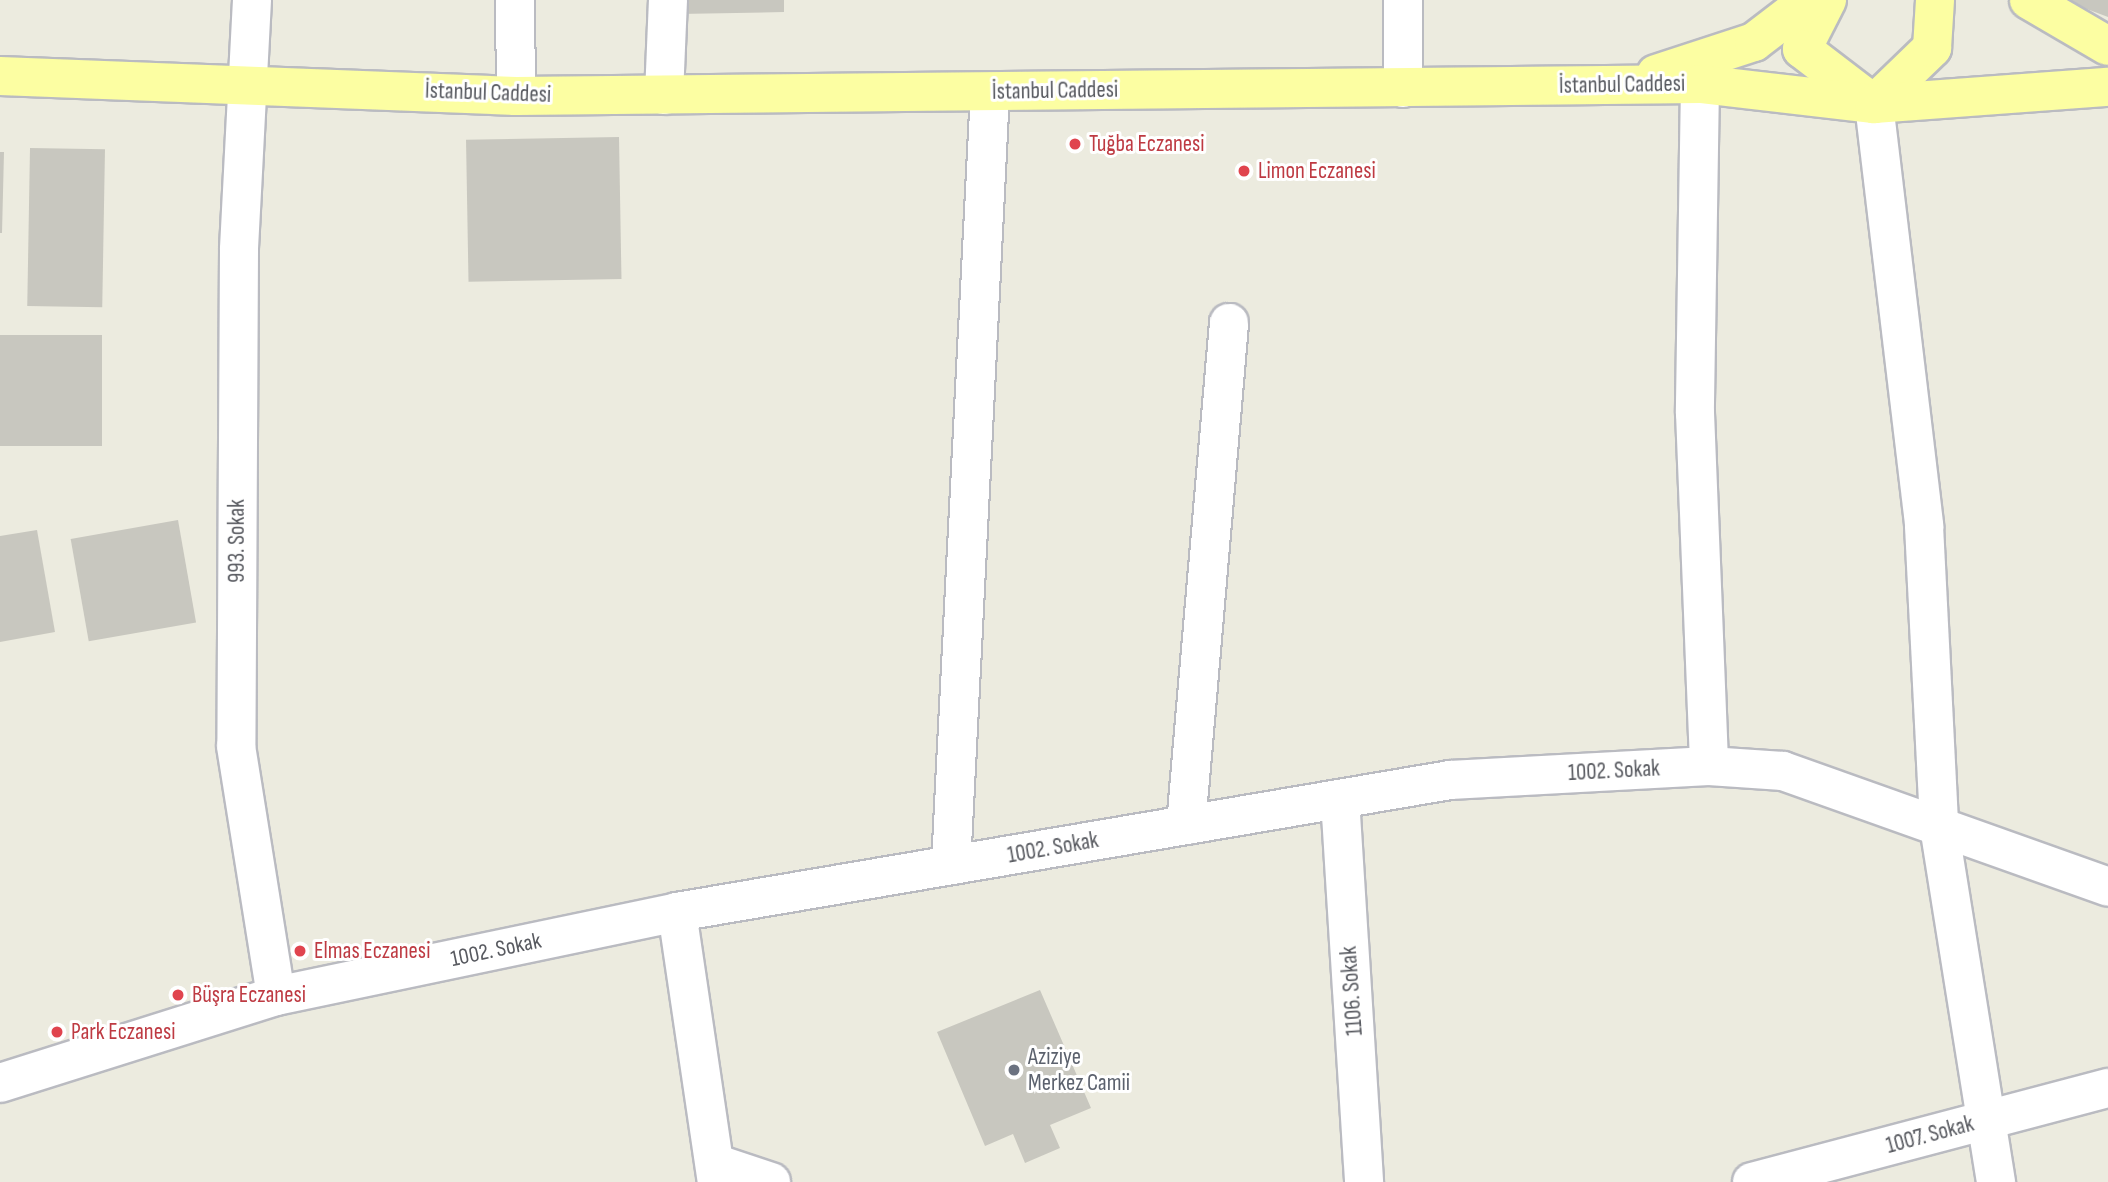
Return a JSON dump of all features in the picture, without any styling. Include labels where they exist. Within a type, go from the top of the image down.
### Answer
[{"type":"main road","points":[[1622,85],[1754,42],[1809,0]]},
{"type":"main road","points":[[1827,0],[1802,49],[1874,104],[1932,48],[1934,0]]},
{"type":"main road","points":[[2029,0],[2108,46]]},
{"type":"main road","name":"İstanbul Caddesi","points":[[0,76],[249,83],[516,96],[1700,84],[1874,104],[2108,87]]},
{"type":"street","name":"993. Sokak","points":[[252,0],[239,250],[236,746],[276,996]]},
{"type":"street","points":[[664,95],[668,0]]},
{"type":"street","points":[[1403,0],[1403,88]]},
{"type":"street","points":[[516,96],[523,7]]},
{"type":"street","points":[[1700,84],[1695,413],[1709,766]]},
{"type":"street","points":[[951,865],[990,92]]},
{"type":"street","points":[[1874,104],[1924,526],[1939,826],[1996,1182]]},
{"type":"street","points":[[1186,825],[1229,323]]},
{"type":"street","name":"1002. Sokak","points":[[0,1083],[276,996],[677,912],[1450,780],[1709,766],[1783,771],[2108,887]]},
{"type":"street","name":"1106. Sokak","points":[[1340,799],[1364,1182]]},
{"type":"street","points":[[677,912],[717,1173],[771,1182]]},
{"type":"street","name":"1007. Sokak","points":[[1752,1182],[2108,1088]]},
{"type":"building","points":[[678,0],[784,0],[784,12],[679,14]]},
{"type":"building","points":[[2063,0],[2108,0],[2108,17]]},
{"type":"building","points":[[619,137],[621,279],[469,282],[466,140]]},
{"type":"building","points":[[30,148],[105,149],[102,307],[27,306]]},
{"type":"building","points":[[0,152],[4,152],[2,233],[0,233]]},
{"type":"building","points":[[0,335],[102,335],[102,446],[0,446]]},
{"type":"building","points":[[178,520],[196,622],[89,641],[71,539]]},
{"type":"building","points":[[37,530],[55,632],[0,642],[0,536]]},
{"type":"building","name":"Aziziye Merkez Camii","points":[[1040,990],[1091,1108],[1050,1125],[1060,1148],[1025,1163],[1013,1134],[985,1146],[937,1032]]},
{"type":"place","name":"Tuğba Eczanesi","points":[[1075,144]]},
{"type":"place","name":"Limon Eczanesi","points":[[1244,171]]},
{"type":"place","name":"Elmas Eczanesi","points":[[300,951]]},
{"type":"place","name":"Büşra Eczanesi","points":[[178,995]]},
{"type":"place","name":"Park Eczanesi","points":[[57,1032]]},
{"type":"place","name":"Aziziye Merkez Camii","points":[[1014,1070]]}]
